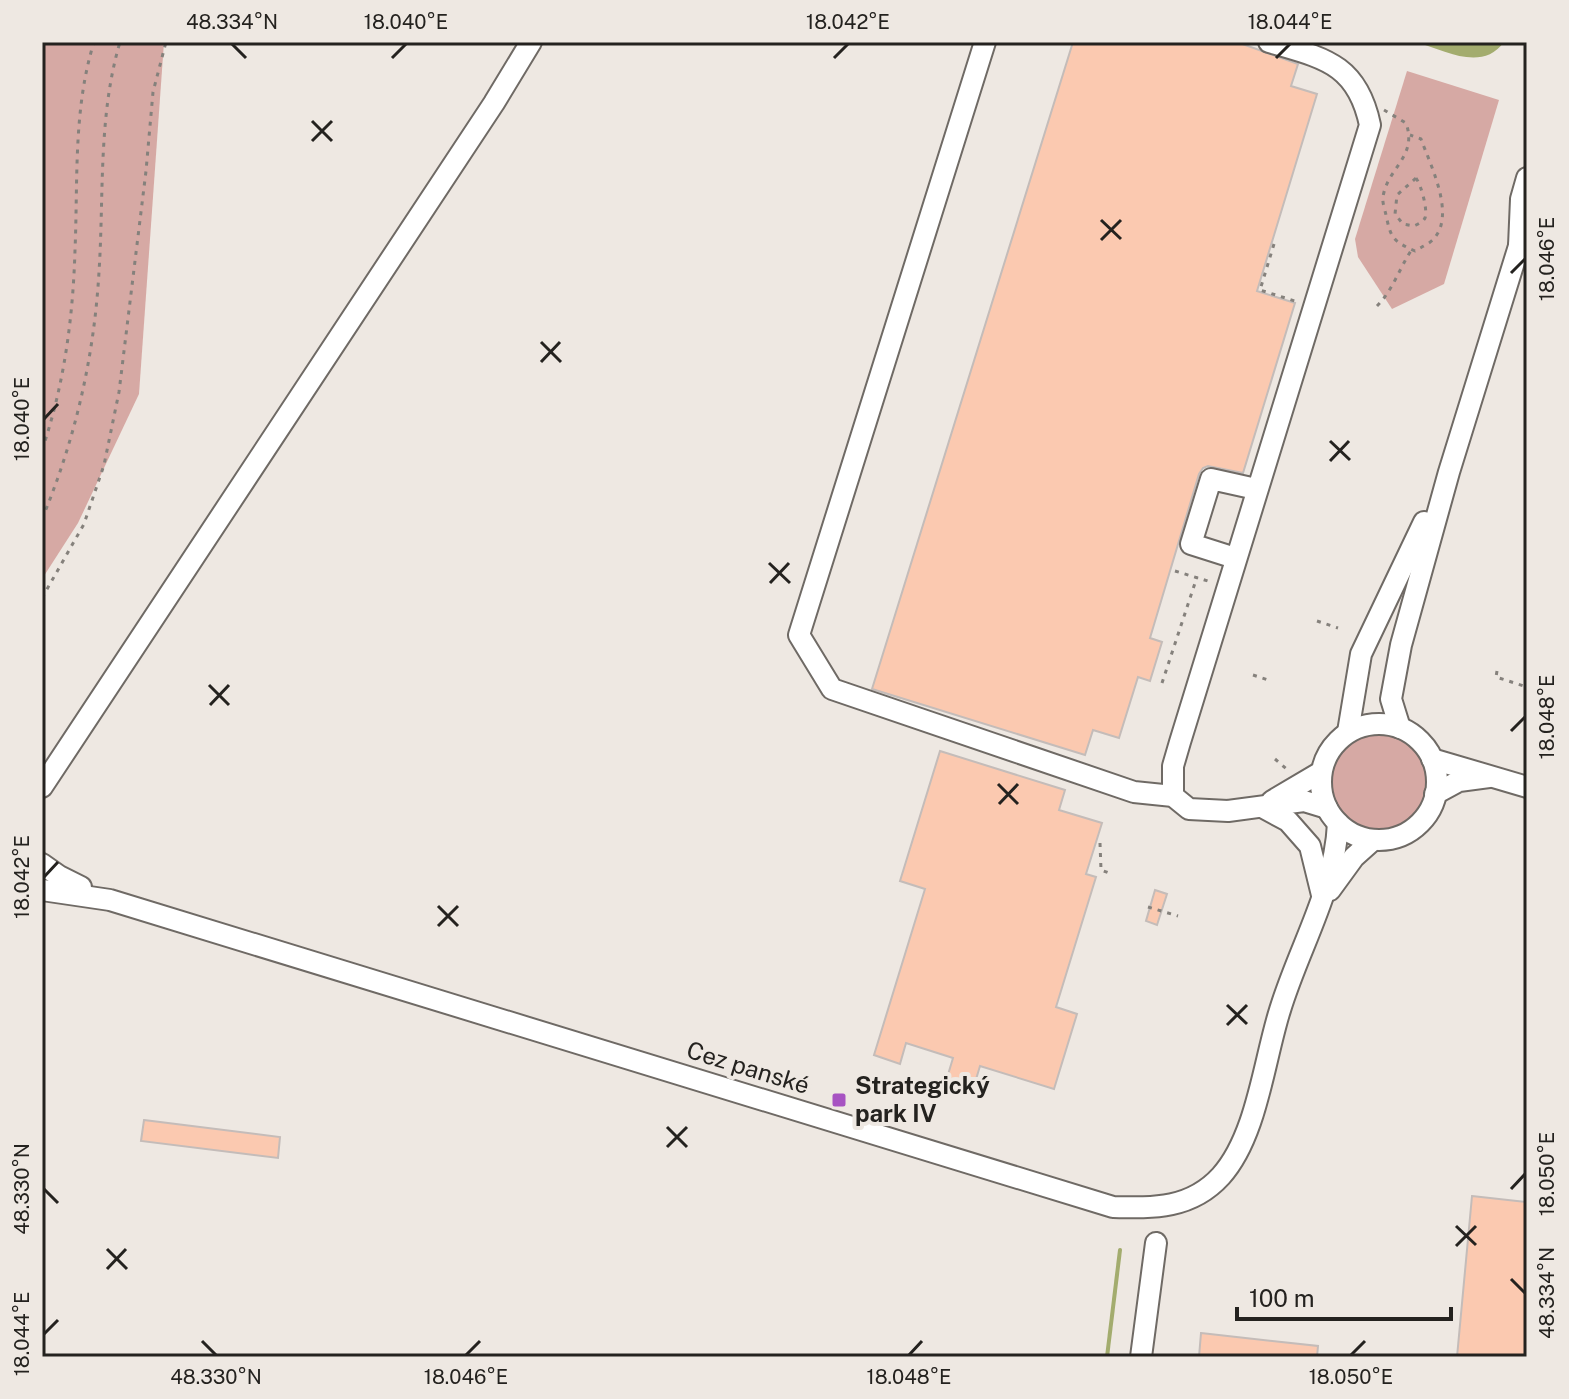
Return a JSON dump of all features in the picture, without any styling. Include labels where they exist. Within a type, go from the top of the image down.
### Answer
[{"type":"street","points":[[42,804],[45,784],[494,103],[531,42]]},
{"type":"street","points":[[985,42],[799,635],[832,689],[1134,792],[1173,796],[1189,809],[1228,811],[1262,807],[1304,801],[1332,816],[1353,834],[1373,840],[1394,838],[1413,829],[1427,814],[1435,794],[1436,774],[1432,759],[1414,735],[1386,724],[1370,724],[1348,732],[1327,755],[1321,772],[1262,807]]},
{"type":"street","points":[[1173,796],[1173,766],[1370,125],[1366,104],[1357,86],[1323,58],[1269,42]]},
{"type":"street","points":[[1400,728],[1391,699],[1401,645],[1449,472],[1523,240],[1521,199],[1527,178]]},
{"type":"street","points":[[1348,732],[1361,654],[1449,472]]},
{"type":"street","points":[[1235,558],[1191,544],[1211,479],[1256,489]]},
{"type":"street","points":[[1432,759],[1527,787]]},
{"type":"street","name":"Cez panské","points":[[42,890],[110,900],[1113,1207],[1160,1208],[1195,1197],[1221,1176],[1238,1149],[1250,1119],[1280,1010],[1323,899],[1337,849],[1332,816],[1321,790],[1321,772]]},
{"type":"street","points":[[1435,794],[1459,781],[1493,776]]},
{"type":"street","points":[[1262,807],[1288,821],[1310,846],[1323,899]]},
{"type":"street","name":"Cez panské","points":[[1323,899],[1354,857],[1373,840]]},
{"type":"street","name":"Cez panské","points":[[42,864],[59,876],[110,900]]},
{"type":"street","points":[[1141,1357],[1156,1243]]},
{"type":"path","points":[[42,450],[68,345],[82,93],[94,42]]},
{"type":"path","points":[[42,519],[66,457],[91,355],[100,269],[106,119],[120,42]]},
{"type":"path","points":[[42,598],[84,524],[104,465],[119,392],[153,92],[166,42]]},
{"type":"path","points":[[1366,104],[1394,114],[1406,123],[1410,135],[1404,158],[1383,198],[1390,236],[1415,251],[1435,238],[1442,222],[1440,189],[1421,139],[1410,135]]},
{"type":"path","points":[[1416,178],[1423,188],[1426,216],[1414,226],[1403,224],[1395,214],[1397,195],[1416,178]]},
{"type":"path","points":[[1386,217],[1395,214]]},
{"type":"path","points":[[1274,244],[1260,290],[1298,302]]},
{"type":"path","points":[[1377,306],[1390,293],[1400,267],[1412,249]]},
{"type":"path","points":[[1175,571],[1215,583]]},
{"type":"path","points":[[1162,683],[1197,577]]},
{"type":"path","points":[[1317,621],[1338,628]]},
{"type":"path","points":[[1497,671],[1496,677],[1527,687]]},
{"type":"path","points":[[1253,675],[1271,681]]},
{"type":"path","points":[[1275,759],[1297,778]]},
{"type":"path","points":[[1100,843],[1101,870],[1109,873]]},
{"type":"path","points":[[1148,907],[1178,916]]},
{"type":"shaded area","points":[[42,42],[164,42],[139,394],[78,523],[42,579]]},
{"type":"shaded area","points":[[1416,42],[1504,42],[1495,51],[1474,58]]},
{"type":"shaded area","points":[[1407,71],[1499,100],[1444,284],[1392,309],[1358,257],[1355,239]]},
{"type":"shaded area","points":[[1378,733],[1397,737],[1413,747],[1423,763],[1427,782],[1423,801],[1413,817],[1397,827],[1378,831],[1359,827],[1343,817],[1333,801],[1329,782],[1333,763],[1343,747],[1359,737]]},
{"type":"building","points":[[1073,42],[1237,42],[1298,64],[1291,86],[1317,94],[1257,291],[1295,303],[1243,473],[1208,466],[1199,474],[1150,638],[1162,642],[1150,681],[1138,677],[1119,738],[1093,730],[1085,755],[872,689]]},
{"type":"building","points":[[940,751],[1065,790],[1059,810],[1102,823],[1086,874],[1096,877],[1056,1007],[1077,1014],[1054,1089],[980,1066],[974,1086],[947,1078],[953,1058],[906,1043],[900,1064],[874,1055],[925,889],[900,881]]},
{"type":"building","points":[[1155,890],[1167,894],[1157,925],[1146,921]]},
{"type":"building","points":[[144,1120],[280,1137],[278,1158],[141,1141]]},
{"type":"building","points":[[1472,1196],[1527,1202],[1527,1357],[1457,1357]]},
{"type":"building","points":[[1201,1333],[1318,1346],[1317,1357],[1199,1357]]},
{"type":"waterway","points":[[1107,1357],[1120,1250]]},
{"type":"place","name":"Strategický park IV","points":[[839,1100]]}]
